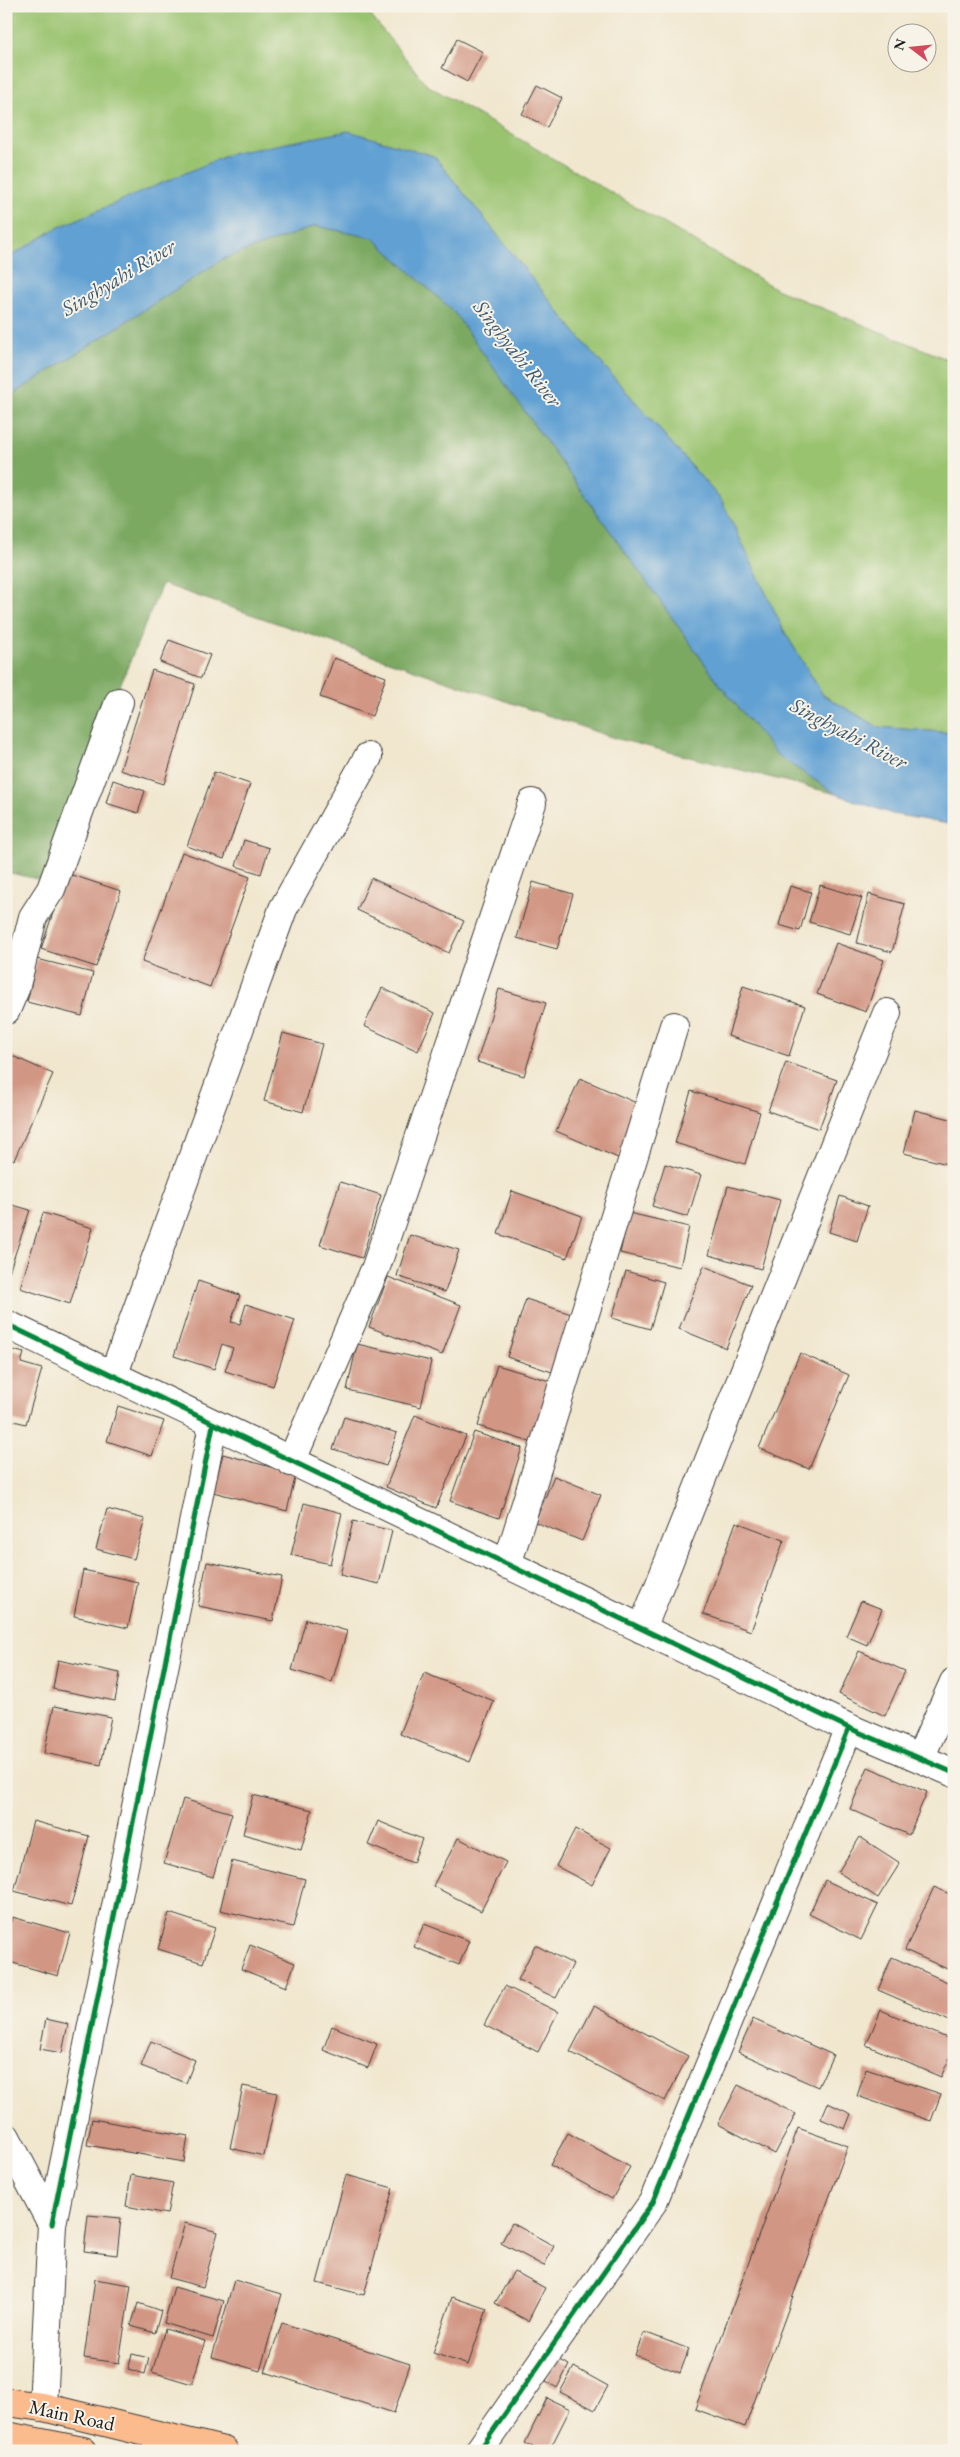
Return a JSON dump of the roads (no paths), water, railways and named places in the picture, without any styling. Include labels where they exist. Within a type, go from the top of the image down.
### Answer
[{"type":"main road","name":"Main Road","points":[[6,2402],[43,2407],[224,2451]]},
{"type":"main road","name":"Main Road","points":[[6,2436],[83,2451]]},
{"type":"street","points":[[6,1010],[14,989],[33,916],[51,889],[119,702]]},
{"type":"street","points":[[113,1376],[283,909],[368,757]]},
{"type":"street","points":[[292,1462],[376,1267],[532,803]]},
{"type":"street","points":[[642,1629],[887,1013]]},
{"type":"street","points":[[507,1565],[674,1026]]},
{"type":"street","points":[[6,1324],[213,1425],[850,1728],[954,1773]]},
{"type":"street","points":[[43,2407],[52,2224],[213,1425]]},
{"type":"street","points":[[920,1758],[954,1682]]},
{"type":"street","points":[[479,2451],[654,2202],[850,1728]]},
{"type":"street","points":[[6,2136],[52,2224]]},
{"type":"water","name":"Singhyahi River","points":[[348,131],[434,156],[584,343],[722,501],[784,631],[823,695],[878,727],[954,733],[954,825],[892,814],[836,794],[778,756],[720,685],[453,311],[373,238],[316,226],[223,259],[6,399],[6,259],[57,228],[230,154]]}]
